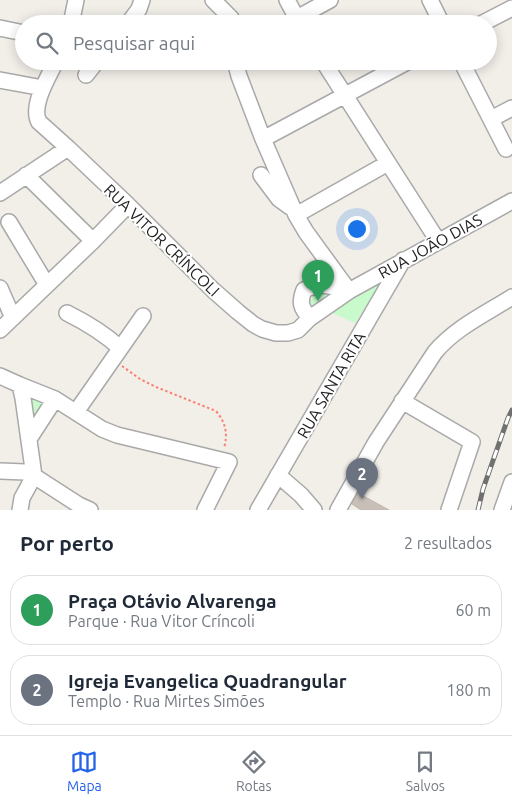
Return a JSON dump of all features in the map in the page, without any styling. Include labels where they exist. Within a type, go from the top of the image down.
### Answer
[{"type":"street","points":[[73,15],[76,0]]},
{"type":"street","points":[[135,15],[142,0]]},
{"type":"street","points":[[213,0],[228,15]]},
{"type":"street","points":[[287,0],[292,15]]},
{"type":"street","points":[[305,15],[330,0]]},
{"type":"street","points":[[430,0],[438,15]]},
{"type":"street","points":[[497,16],[512,8]]},
{"type":"street","points":[[0,28],[15,31]]},
{"type":"street","name":"RUA VITOR CRÍNCOLI","points":[[52,70],[37,106],[37,118],[42,125],[238,312],[262,329],[276,333],[288,333],[298,330],[310,318],[349,291]]},
{"type":"street","points":[[86,75],[90,70]]},
{"type":"street","points":[[237,70],[263,139],[294,212],[306,232],[349,291]]},
{"type":"street","points":[[329,70],[438,241]]},
{"type":"street","points":[[263,139],[392,70]]},
{"type":"street","points":[[466,70],[506,149]]},
{"type":"street","points":[[0,80],[43,88]]},
{"type":"street","points":[[491,119],[512,108]]},
{"type":"street","points":[[0,193],[68,148]]},
{"type":"street","points":[[294,212],[388,163]]},
{"type":"street","points":[[26,175],[94,241]]},
{"type":"street","points":[[261,175],[279,200],[294,212]]},
{"type":"street","name":"RUA JOÃO DIAS","points":[[349,291],[512,201]]},
{"type":"street","points":[[0,330],[128,206]]},
{"type":"street","points":[[9,222],[47,285]]},
{"type":"street","name":"RUA SANTA RITA","points":[[258,510],[403,260]]},
{"type":"street","points":[[310,318],[301,304],[304,290],[313,286],[331,285],[349,291]]},
{"type":"street","points":[[0,288],[13,318]]},
{"type":"street","points":[[338,510],[376,442],[431,358],[444,342],[455,332],[512,297]]},
{"type":"street","points":[[67,313],[92,326],[109,338],[116,354]]},
{"type":"street","points":[[76,412],[143,316]]},
{"type":"street","points":[[0,376],[55,399],[102,429],[117,435],[224,461],[205,510]]},
{"type":"street","points":[[20,385],[34,476],[22,498],[20,510]]},
{"type":"street","points":[[29,438],[55,399]]},
{"type":"street","points":[[402,401],[472,442],[449,510]]},
{"type":"street","points":[[0,471],[25,472],[90,510]]},
{"type":"street","points":[[278,475],[301,494],[314,510]]},
{"type":"street","points":[[502,510],[512,482]]},
{"type":"path","points":[[116,354],[140,379],[174,396],[216,411],[225,424],[224,461]]},
{"type":"green space","points":[[383,279],[355,323],[330,312],[340,303]]},
{"type":"green space","points":[[316,290],[337,294],[338,296],[308,310],[307,307]]},
{"type":"green space","points":[[23,388],[52,399],[31,432]]},
{"type":"building","points":[[358,493],[389,510],[361,510],[352,504]]},
{"type":"railway","points":[[478,510],[483,489],[512,410]]},
{"type":"place","name":"Praça Otávio Alvarenga","points":[[318,301]]},
{"type":"place","name":"Igreja Evangelica Quadrangular","points":[[362,499]]}]
